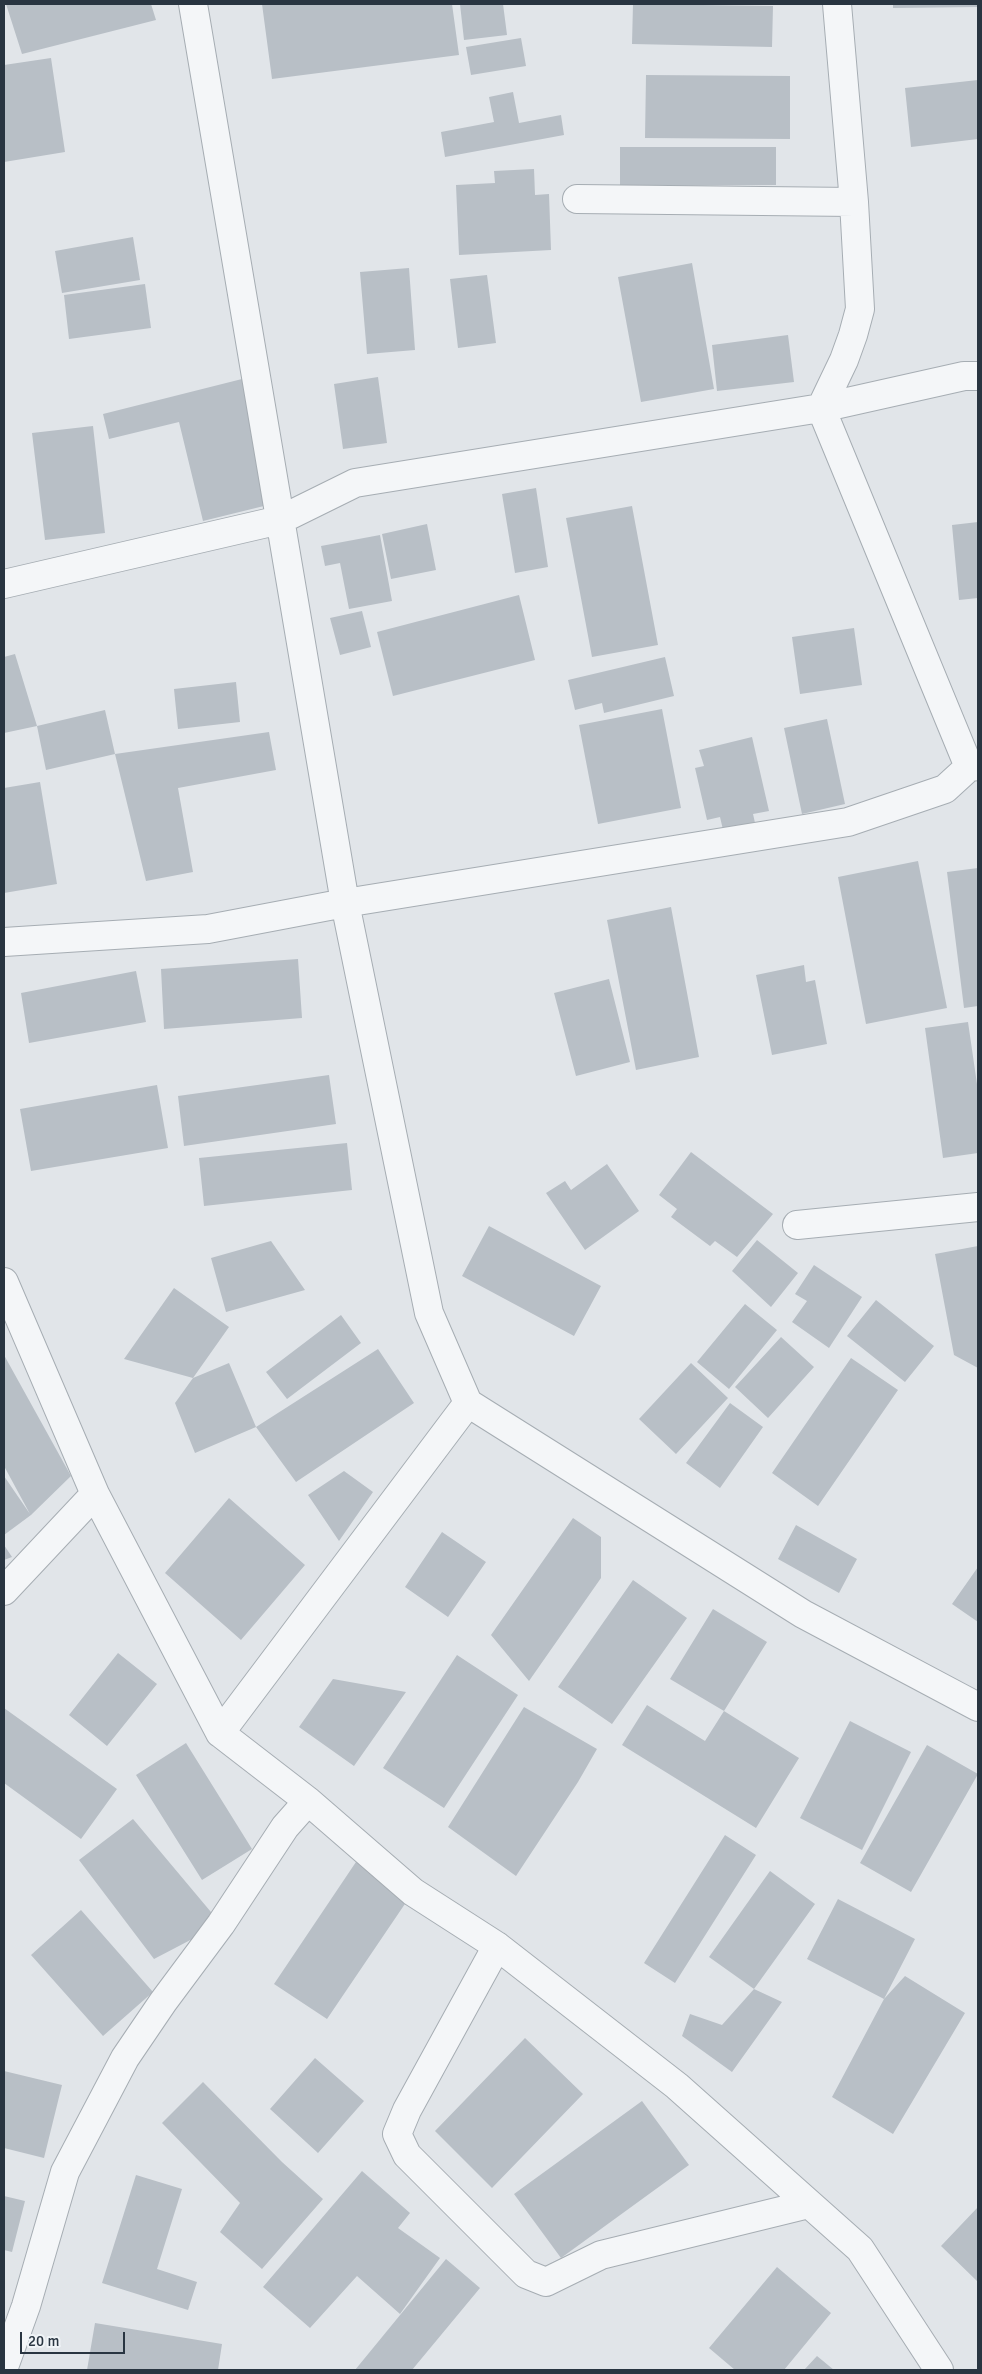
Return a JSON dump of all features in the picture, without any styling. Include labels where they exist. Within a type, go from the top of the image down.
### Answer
[{"type":"street","points":[[192,4],[344,903],[430,1313],[468,1403],[802,1614],[978,1707]]},
{"type":"street","points":[[4,942],[208,929],[344,903],[848,822],[945,790],[974,766],[821,408],[844,360],[860,309],[854,202],[837,4]]},
{"type":"street","points":[[577,199],[854,202]]},
{"type":"street","points":[[4,584],[280,520],[355,483],[821,408],[964,376],[978,376]]},
{"type":"street","points":[[797,1224],[978,1207]]},
{"type":"street","points":[[4,1282],[95,1494],[220,1733],[308,1801],[413,1892],[497,1946],[677,2086],[860,2249],[939,2370]]},
{"type":"street","points":[[220,1733],[468,1403]]},
{"type":"street","points":[[4,1591],[95,1494]]},
{"type":"street","points":[[4,2367],[26,2306],[65,2172],[126,2058],[163,2002],[221,1924],[241,1890],[285,1827],[308,1801]]},
{"type":"street","points":[[497,1946],[407,2110],[397,2134],[407,2155],[526,2274],[546,2282],[601,2255],[809,2204]]},
{"type":"building","points":[[6,4],[151,4],[156,20],[22,54]]},
{"type":"building","points":[[262,4],[452,4],[459,55],[272,79]]},
{"type":"building","points":[[460,4],[503,4],[507,35],[464,40]]},
{"type":"building","points":[[633,4],[773,6],[772,47],[632,44]]},
{"type":"building","points":[[893,4],[978,4],[978,7],[893,8]]},
{"type":"building","points":[[521,38],[526,66],[471,75],[466,47]]},
{"type":"building","points":[[51,58],[65,152],[4,162],[4,65]]},
{"type":"building","points":[[646,75],[790,76],[790,139],[645,138]]},
{"type":"building","points":[[978,80],[978,139],[911,147],[905,88]]},
{"type":"building","points":[[513,92],[519,123],[561,115],[564,135],[445,157],[441,132],[494,122],[489,97]]},
{"type":"building","points":[[620,147],[776,147],[776,185],[620,186]]},
{"type":"building","points":[[534,169],[535,195],[549,194],[551,250],[459,255],[456,185],[495,183],[494,171]]},
{"type":"building","points":[[133,237],[140,280],[62,293],[55,251]]},
{"type":"building","points":[[692,263],[714,389],[641,402],[618,277]]},
{"type":"building","points":[[409,268],[415,350],[367,354],[360,272]]},
{"type":"building","points":[[487,275],[496,343],[458,348],[450,279]]},
{"type":"building","points":[[145,284],[151,328],[69,339],[64,295]]},
{"type":"building","points":[[788,335],[794,382],[717,391],[712,345]]},
{"type":"building","points":[[378,377],[387,443],[343,449],[334,384]]},
{"type":"building","points":[[242,379],[272,504],[203,521],[179,422],[109,439],[103,414]]},
{"type":"building","points":[[93,426],[105,533],[45,540],[32,433]]},
{"type":"building","points":[[536,488],[548,567],[515,573],[502,494]]},
{"type":"building","points":[[632,506],[658,645],[592,657],[566,518]]},
{"type":"building","points":[[978,522],[978,598],[959,600],[952,525]]},
{"type":"building","points":[[427,524],[436,570],[391,579],[382,534]]},
{"type":"building","points":[[380,535],[392,601],[349,609],[340,563],[325,566],[321,546]]},
{"type":"building","points":[[519,595],[535,660],[393,696],[377,632]]},
{"type":"building","points":[[362,611],[371,647],[340,655],[330,618]]},
{"type":"building","points":[[854,628],[862,685],[800,694],[792,637]]},
{"type":"building","points":[[15,654],[37,726],[4,733],[4,657]]},
{"type":"building","points":[[665,657],[674,696],[604,713],[602,703],[575,710],[568,680]]},
{"type":"building","points":[[236,682],[240,722],[178,729],[174,689]]},
{"type":"building","points":[[662,709],[681,808],[598,824],[579,725]]},
{"type":"building","points":[[105,710],[115,754],[46,770],[37,726]]},
{"type":"building","points":[[827,719],[845,804],[802,814],[784,728]]},
{"type":"building","points":[[269,732],[276,770],[178,788],[193,872],[146,881],[115,754]]},
{"type":"building","points":[[752,737],[769,811],[753,814],[756,827],[724,834],[720,817],[707,820],[695,768],[704,766],[699,750]]},
{"type":"building","points":[[40,782],[57,884],[4,893],[4,788]]},
{"type":"building","points":[[918,861],[947,1008],[866,1024],[838,877]]},
{"type":"building","points":[[978,868],[978,1006],[964,1008],[947,872]]},
{"type":"building","points":[[671,907],[699,1057],[636,1070],[607,920]]},
{"type":"building","points":[[298,959],[302,1018],[164,1029],[161,969]]},
{"type":"building","points":[[804,965],[806,982],[815,980],[827,1044],[772,1055],[756,975]]},
{"type":"building","points":[[136,971],[146,1022],[29,1043],[21,993]]},
{"type":"building","points":[[609,979],[630,1062],[576,1076],[554,993]]},
{"type":"building","points":[[968,1022],[978,1091],[978,1153],[943,1158],[925,1028]]},
{"type":"building","points":[[329,1075],[336,1124],[184,1146],[178,1096]]},
{"type":"building","points":[[157,1085],[168,1148],[31,1171],[20,1109]]},
{"type":"building","points":[[347,1143],[352,1190],[204,1206],[199,1158]]},
{"type":"building","points":[[691,1152],[773,1214],[737,1257],[715,1241],[710,1246],[671,1217],[677,1209],[659,1195]]},
{"type":"building","points":[[607,1164],[639,1211],[585,1250],[546,1193],[565,1181],[571,1190]]},
{"type":"building","points":[[489,1226],[601,1286],[574,1336],[462,1276]]},
{"type":"building","points":[[757,1240],[798,1273],[771,1307],[732,1271]]},
{"type":"building","points":[[271,1241],[305,1290],[226,1312],[211,1258]]},
{"type":"building","points":[[978,1246],[978,1368],[954,1355],[935,1254]]},
{"type":"building","points":[[814,1265],[862,1297],[829,1348],[792,1322],[807,1301],[795,1294]]},
{"type":"building","points":[[174,1288],[229,1327],[193,1378],[124,1359]]},
{"type":"building","points":[[876,1300],[934,1346],[905,1382],[847,1336]]},
{"type":"building","points":[[745,1304],[777,1330],[729,1389],[697,1362]]},
{"type":"building","points":[[341,1315],[361,1343],[287,1399],[266,1372]]},
{"type":"building","points":[[781,1337],[814,1367],[768,1418],[735,1387]]},
{"type":"building","points":[[378,1349],[414,1403],[296,1482],[256,1427]]},
{"type":"building","points":[[4,1355],[71,1476],[31,1515],[4,1535],[4,1476],[30,1514],[4,1466]]},
{"type":"building","points":[[851,1358],[898,1390],[818,1506],[772,1473]]},
{"type":"building","points":[[229,1363],[256,1427],[195,1453],[175,1403],[193,1378]]},
{"type":"building","points":[[691,1363],[728,1398],[676,1454],[639,1419]]},
{"type":"building","points":[[730,1403],[763,1427],[720,1488],[686,1463]]},
{"type":"building","points":[[344,1471],[373,1492],[339,1541],[308,1495]]},
{"type":"building","points":[[229,1498],[305,1565],[241,1640],[165,1573]]},
{"type":"building","points":[[573,1518],[601,1537],[601,1578],[529,1681],[491,1635]]},
{"type":"building","points":[[796,1525],[857,1559],[839,1593],[778,1559]]},
{"type":"building","points":[[442,1532],[486,1562],[448,1617],[405,1587]]},
{"type":"building","points":[[4,1545],[12,1557],[4,1560]]},
{"type":"building","points":[[978,1567],[978,1622],[952,1604]]},
{"type":"building","points":[[633,1580],[687,1618],[612,1724],[558,1687]]},
{"type":"building","points":[[713,1609],[767,1642],[724,1711],[670,1679]]},
{"type":"building","points":[[118,1653],[157,1684],[107,1746],[69,1715]]},
{"type":"building","points":[[457,1655],[518,1695],[444,1808],[383,1768]]},
{"type":"building","points":[[333,1679],[406,1692],[354,1766],[299,1727]]},
{"type":"building","points":[[647,1705],[705,1741],[724,1711],[799,1758],[756,1828],[622,1745]]},
{"type":"building","points":[[524,1707],[597,1749],[578,1782],[516,1876],[448,1827]]},
{"type":"building","points":[[4,1708],[117,1789],[81,1839],[4,1783]]},
{"type":"building","points":[[850,1721],[911,1752],[862,1850],[800,1818]]},
{"type":"building","points":[[186,1743],[252,1849],[202,1880],[136,1775]]},
{"type":"building","points":[[927,1745],[978,1774],[911,1892],[860,1863]]},
{"type":"building","points":[[133,1819],[221,1924],[154,1959],[79,1860]]},
{"type":"building","points":[[725,1835],[756,1855],[675,1983],[644,1963]]},
{"type":"building","points":[[360,1856],[413,1892],[327,2019],[274,1984]]},
{"type":"building","points":[[770,1871],[815,1904],[754,1989],[709,1957]]},
{"type":"building","points":[[838,1899],[915,1939],[884,1999],[807,1959]]},
{"type":"building","points":[[81,1910],[153,1992],[103,2036],[31,1955]]},
{"type":"building","points":[[905,1976],[965,2013],[893,2134],[832,2097],[884,1999]]},
{"type":"building","points":[[754,1989],[782,2002],[732,2072],[682,2036],[690,2014],[722,2025]]},
{"type":"building","points":[[525,2038],[583,2094],[492,2188],[435,2131]]},
{"type":"building","points":[[315,2058],[364,2101],[318,2153],[270,2109]]},
{"type":"building","points":[[4,2071],[62,2085],[44,2158],[4,2148]]},
{"type":"building","points":[[203,2082],[282,2162],[323,2199],[262,2269],[220,2232],[240,2203],[162,2123]]},
{"type":"building","points":[[642,2101],[689,2165],[561,2258],[514,2194]]},
{"type":"building","points":[[362,2171],[410,2213],[398,2228],[440,2258],[400,2314],[357,2276],[310,2328],[263,2287]]},
{"type":"building","points":[[136,2175],[182,2189],[157,2269],[197,2282],[188,2310],[102,2283]]},
{"type":"building","points":[[4,2196],[25,2201],[12,2252],[4,2250]]},
{"type":"building","points":[[978,2207],[978,2282],[941,2246]]},
{"type":"building","points":[[446,2259],[480,2288],[412,2370],[355,2370]]},
{"type":"building","points":[[777,2267],[831,2313],[784,2370],[735,2370],[709,2348]]},
{"type":"building","points":[[95,2323],[222,2344],[218,2370],[87,2370]]},
{"type":"building","points":[[817,2356],[834,2370],[804,2370]]}]
